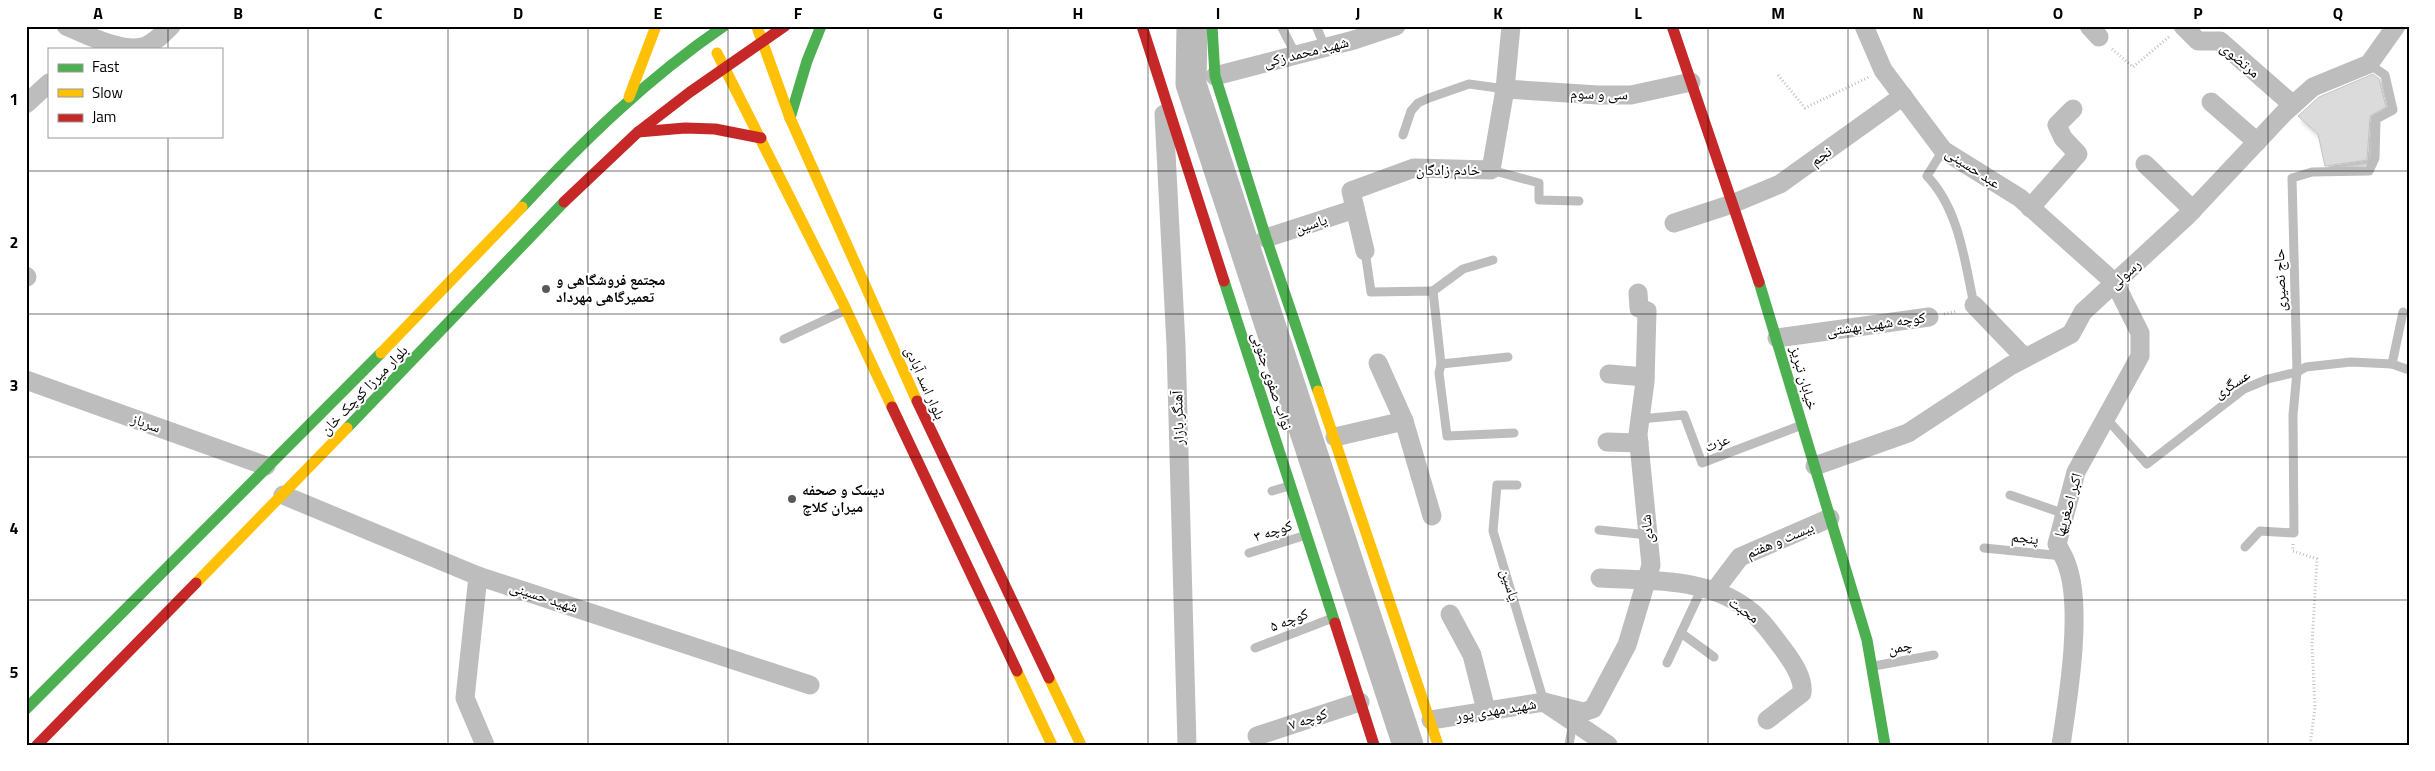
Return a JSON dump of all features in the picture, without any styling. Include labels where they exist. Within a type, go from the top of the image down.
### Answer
[{"type":"main road","points":[[629,97],[656,26]]},
{"type":"main road","name":"بلوار میرزا کوچک خان","points":[[26,709],[266,466],[440,294],[537,190],[629,97],[708,31],[724,26]]},
{"type":"main road","name":"بلوار اسد آبادی","points":[[757,26],[790,118],[944,462],[1082,745]]},
{"type":"main road","name":"بلوار میرزا کوچک خان","points":[[37,745],[283,495],[559,207],[638,132],[785,26]]},
{"type":"main road","points":[[790,118],[821,26]]},
{"type":"main road","name":"نواب صفوی جنوبی","points":[[1142,26],[1374,745]]},
{"type":"main road","points":[[1212,26],[1215,76],[1266,238],[1335,436],[1438,745]]},
{"type":"main road","name":"خیابان تبریز","points":[[1672,26],[1777,338],[1867,640],[1885,745]]},
{"type":"main road","points":[[708,31],[724,69],[761,138],[846,309],[1052,745]]},
{"type":"main road","points":[[638,132],[685,128],[715,129],[761,138]]},
{"type":"main road","points":[[537,190],[544,189],[554,193],[559,207]]},
{"type":"street","points":[[66,26],[89,44],[126,48]]},
{"type":"street","points":[[137,48],[157,40],[171,26]]},
{"type":"street","name":"شهید محمد زکی","points":[[1215,76],[1396,26]]},
{"type":"street","points":[[1490,170],[1505,89],[1511,26]]},
{"type":"street","name":"عبد حسینی","points":[[1864,26],[1883,70],[1943,150],[2020,198],[2114,283]]},
{"type":"street","points":[[2369,64],[2396,26]]},
{"type":"street","name":"مرتضوی","points":[[2179,29],[2198,41],[2220,41],[2293,106]]},
{"type":"street","name":"رسولی","points":[[1815,466],[1908,433],[1943,408],[2025,358],[2071,334],[2083,312],[2193,210],[2257,142],[2313,87],[2369,64]]},
{"type":"street","name":"سی و سوم","points":[[1505,89],[1598,95],[1631,95],[1691,82]]},
{"type":"street","points":[[26,104],[48,84]]},
{"type":"street","name":"آهنگر بازار","points":[[1162,92],[1176,346],[1187,745]]},
{"type":"street","name":"نجم","points":[[1674,223],[1732,204],[1780,184],[1903,96]]},
{"type":"street","points":[[2211,102],[2257,142]]},
{"type":"street","points":[[2030,208],[2078,154],[2063,138],[2057,125],[2073,109]]},
{"type":"street","points":[[2145,164],[2193,210]]},
{"type":"street","name":"خادم زادگان","points":[[1365,251],[1351,191],[1414,168],[1490,170]]},
{"type":"street","name":"یاسین","points":[[1266,238],[1355,209]]},
{"type":"street","name":"اکبر اصغریها","points":[[2061,745],[2073,644],[2072,597],[2068,566],[2057,544],[2076,472],[2140,356],[2140,333],[2114,283]]},
{"type":"street","name":"شادی","points":[[1544,702],[1583,712],[1593,709],[1627,645],[1648,581],[1651,565],[1639,443],[1645,376],[1647,311],[1639,308],[1638,293]]},
{"type":"street","points":[[1974,305],[2025,358]]},
{"type":"street","name":"کوچه شهید بهشتی","points":[[1777,338],[1929,317]]},
{"type":"street","points":[[1378,363],[1404,421],[1432,516]]},
{"type":"street","points":[[1609,374],[1645,376]]},
{"type":"street","name":"سرباز","points":[[26,380],[266,466]]},
{"type":"street","points":[[1335,436],[1404,421]]},
{"type":"street","points":[[1608,442],[1639,443]]},
{"type":"street","name":"شهید حسینی","points":[[283,495],[478,576],[810,685]]},
{"type":"street","name":"بیست و هفتم","points":[[1709,589],[1740,557],[1830,518]]},
{"type":"street","points":[[478,576],[465,698],[485,745]]},
{"type":"street","name":"محبت","points":[[1600,578],[1648,581],[1709,589],[1753,613],[1768,629],[1791,660],[1804,685],[1802,693],[1766,720]]},
{"type":"street","points":[[1450,614],[1472,655],[1486,710]]},
{"type":"street","name":"کوچه ۷","points":[[1257,736],[1360,702]]},
{"type":"street","name":"شهید مهدی پور","points":[[1431,720],[1544,702],[1608,745]]},
{"type":"lane","points":[[1281,26],[1296,54]]},
{"type":"lane","points":[[1316,26],[1325,47]]},
{"type":"lane","name":"حاج نصیری","points":[[2294,533],[2293,415],[2297,372],[2292,178],[2312,172],[2368,171],[2375,158],[2376,119],[2393,110],[2385,75],[2369,64]]},
{"type":"lane","points":[[1403,135],[1411,111],[1418,103],[1429,98],[1469,84],[1505,89]]},
{"type":"lane","points":[[1943,150],[1927,176],[1936,185],[1952,218],[1961,243],[1974,305]]},
{"type":"lane","points":[[1490,170],[1539,183],[1539,200],[1579,201]]},
{"type":"lane","points":[[1365,251],[1371,292],[1433,291],[1464,269],[1493,260]]},
{"type":"lane","points":[[1433,291],[1441,364],[1438,373],[1447,436],[1514,433]]},
{"type":"lane","points":[[784,340],[846,309]]},
{"type":"lane","points":[[2392,364],[2403,312]]},
{"type":"lane","points":[[1441,364],[1508,357]]},
{"type":"lane","name":"عسگری","points":[[2106,418],[2147,464],[2244,390],[2268,379],[2297,372],[2306,367],[2352,362],[2392,364],[2409,370]]},
{"type":"lane","name":"عزت","points":[[1640,419],[1684,415],[1702,464],[1802,424]]},
{"type":"lane","name":"یاسین","points":[[1517,486],[1496,485],[1493,531],[1544,702]]},
{"type":"lane","points":[[1272,490],[1290,486]]},
{"type":"lane","points":[[2010,495],[2064,514]]},
{"type":"lane","points":[[1599,530],[1648,535]]},
{"type":"lane","points":[[2245,547],[2260,531],[2294,533]]},
{"type":"lane","name":"کوچه ۳","points":[[1248,553],[1306,535]]},
{"type":"lane","name":"پنجم","points":[[1984,548],[2063,556]]},
{"type":"lane","points":[[1667,663],[1681,633],[1709,589]]},
{"type":"lane","name":"کوچه ۵","points":[[1255,648],[1333,618]]},
{"type":"lane","points":[[1681,633],[1714,657]]},
{"type":"lane","name":"چمن","points":[[1872,667],[1934,655]]},
{"type":"lane","points":[[1569,745],[1573,721]]},
{"type":"path","points":[[2094,31],[2133,67],[2179,29]]},
{"type":"path","points":[[1778,75],[1805,108],[1883,70]]},
{"type":"path","name":"کوچه شهید بهشتی","points":[[1929,317],[1974,305]]},
{"type":"path","points":[[2294,533],[2293,551],[2316,559],[2312,644],[2315,708],[2310,745]]},
{"type":"building","points":[[2373,74],[2379,79],[2386,107],[2370,116],[2367,160],[2325,166],[2318,134],[2298,116],[2319,97]]},
{"type":"waterway","points":[[1192,26],[1191,84],[1408,745]]},
{"type":"traffic: fast","points":[[522,207],[593,134],[643,88],[724,26]]},
{"type":"traffic: fast","points":[[790,118],[807,61],[821,26]]},
{"type":"traffic: fast","points":[[1212,26],[1215,76],[1266,238],[1318,391]]},
{"type":"traffic: fast","points":[[347,428],[564,202]]},
{"type":"traffic: fast","points":[[1224,281],[1335,623]]},
{"type":"traffic: fast","points":[[1759,282],[1867,640],[1885,745]]},
{"type":"traffic: fast","points":[[26,709],[381,353]]},
{"type":"traffic: slow","points":[[629,97],[656,26]]},
{"type":"traffic: slow","points":[[757,27],[790,118],[917,401]]},
{"type":"traffic: slow","points":[[717,53],[843,303],[892,407]]},
{"type":"traffic: slow","points":[[381,353],[522,207]]},
{"type":"traffic: slow","points":[[1318,391],[1438,745]]},
{"type":"traffic: slow","points":[[196,583],[347,428]]},
{"type":"traffic: slow","points":[[1017,671],[1052,745]]},
{"type":"traffic: slow","points":[[1049,678],[1081,745]]},
{"type":"traffic: jam","points":[[564,202],[638,132],[690,92],[785,26]]},
{"type":"traffic: jam","points":[[1142,26],[1224,281]]},
{"type":"traffic: jam","points":[[1672,26],[1759,282]]},
{"type":"traffic: jam","points":[[638,132],[685,128],[715,129],[761,138]]},
{"type":"traffic: jam","points":[[917,401],[1049,678]]},
{"type":"traffic: jam","points":[[892,407],[1017,671]]},
{"type":"traffic: jam","points":[[37,745],[196,583]]},
{"type":"traffic: jam","points":[[1335,623],[1374,745]]},
{"type":"place","name":"مجتمع فروشگاهی و تعمیرگاهی مهرداد","points":[[546,289]]},
{"type":"place","name":"دیسک و صحفه میران کلاچ","points":[[792,499]]}]
